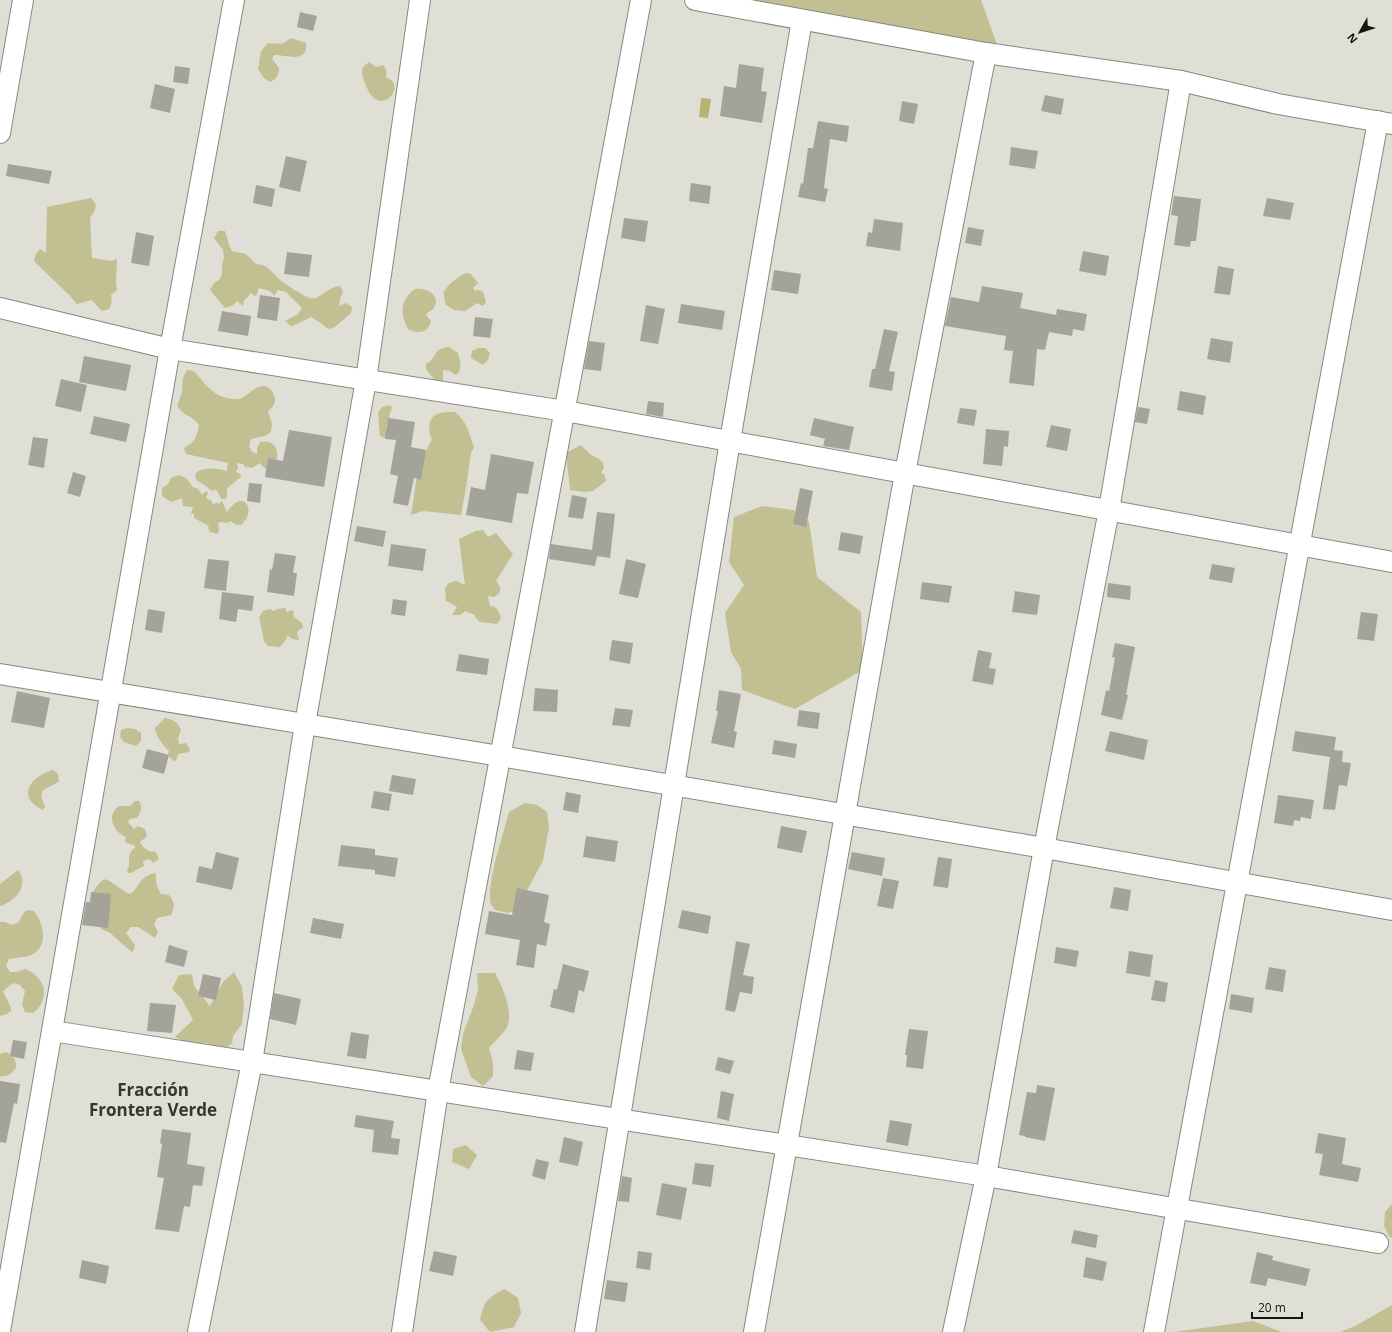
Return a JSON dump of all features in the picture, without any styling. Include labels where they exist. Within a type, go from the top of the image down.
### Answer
[{"type":"street","points":[[1,126],[23,0]]},
{"type":"street","points":[[0,1331],[170,349],[234,0]]},
{"type":"street","points":[[198,1332],[252,1062],[305,724],[366,380],[420,0]]},
{"type":"street","points":[[402,1332],[438,1091],[641,0]]},
{"type":"street","points":[[695,0],[986,54],[1181,81],[1278,104],[1385,122],[1300,544],[1154,1332]]},
{"type":"street","points":[[585,1332],[730,441],[802,20]]},
{"type":"street","points":[[754,1332],[905,473],[986,54]]},
{"type":"street","points":[[953,1332],[986,1176],[1044,848],[1109,510],[1181,81]]},
{"type":"street","points":[[0,308],[170,349],[565,411],[1392,562]]},
{"type":"street","points":[[0,674],[674,785],[1044,848],[1392,910]]},
{"type":"street","points":[[52,1031],[986,1176],[1378,1244]]},
{"type":"shaded area","points":[[708,0],[981,0],[1000,53]]},
{"type":"shaded area","points":[[291,38],[306,43],[306,50],[303,54],[294,57],[274,55],[272,59],[279,68],[279,73],[274,80],[270,82],[264,78],[258,69],[261,51],[268,43],[282,44]]},
{"type":"shaded area","points":[[369,62],[376,67],[383,65],[386,70],[387,78],[393,82],[395,87],[393,92],[390,97],[385,100],[379,100],[372,97],[367,88],[362,73],[363,67]]},
{"type":"shaded area","points":[[701,98],[711,99],[708,118],[699,117]]},
{"type":"shaded area","points":[[91,198],[96,205],[90,218],[92,258],[111,261],[117,259],[117,290],[111,295],[112,302],[109,309],[102,311],[92,300],[77,304],[34,261],[36,254],[40,249],[46,253],[47,207]]},
{"type":"shaded area","points":[[218,231],[225,231],[232,251],[246,254],[256,264],[267,267],[281,281],[307,297],[317,298],[331,289],[340,286],[343,292],[339,306],[346,303],[352,307],[351,313],[335,327],[328,329],[311,317],[291,326],[285,321],[298,314],[302,308],[286,292],[278,290],[274,296],[270,291],[259,288],[256,296],[250,293],[244,300],[243,306],[237,301],[232,306],[225,308],[210,290],[214,283],[220,279],[222,273],[224,258],[223,250],[214,238]]},
{"type":"shaded area","points":[[467,273],[471,274],[478,283],[473,288],[475,291],[479,290],[483,292],[486,302],[483,306],[477,303],[465,311],[454,310],[446,305],[444,292],[454,281]]},
{"type":"shaded area","points":[[415,289],[423,289],[431,292],[434,295],[436,302],[434,308],[426,315],[431,321],[430,325],[425,331],[422,332],[415,332],[408,329],[403,312],[406,298]]},
{"type":"shaded area","points":[[449,347],[458,353],[460,359],[460,371],[456,375],[450,371],[443,370],[443,381],[439,382],[433,378],[426,369],[426,363],[430,362],[439,350]]},
{"type":"shaded area","points":[[478,348],[485,348],[490,353],[488,360],[483,365],[471,358],[472,351]]},
{"type":"shaded area","points":[[187,370],[194,371],[212,391],[227,398],[242,398],[256,388],[263,386],[271,390],[274,395],[274,404],[268,411],[272,424],[271,432],[265,436],[251,439],[249,446],[252,452],[257,454],[257,448],[260,442],[272,443],[277,452],[275,462],[265,469],[260,463],[252,468],[245,467],[243,464],[237,463],[238,468],[236,472],[240,474],[241,477],[227,488],[227,496],[225,499],[221,499],[215,489],[212,491],[197,480],[196,473],[203,469],[227,471],[228,463],[186,454],[184,448],[191,444],[195,439],[199,425],[196,421],[182,412],[177,406],[182,392],[183,377]]},
{"type":"shaded area","points":[[390,405],[392,407],[386,427],[389,436],[387,439],[380,436],[378,413],[382,407]]},
{"type":"shaded area","points":[[444,412],[455,412],[465,424],[474,447],[471,453],[461,515],[423,511],[411,515],[419,463],[432,440],[429,429],[430,421],[438,414]]},
{"type":"shaded area","points":[[581,445],[590,454],[602,461],[604,468],[601,473],[604,474],[606,481],[593,491],[585,492],[570,490],[566,453]]},
{"type":"shaded area","points":[[179,475],[186,478],[202,495],[206,491],[208,493],[206,498],[212,501],[212,504],[219,504],[222,501],[227,512],[239,501],[244,501],[248,508],[246,520],[241,525],[237,525],[230,521],[228,523],[218,523],[219,531],[217,534],[210,532],[208,528],[209,526],[194,518],[194,514],[191,514],[193,507],[183,506],[182,498],[171,502],[162,496],[162,488],[168,484],[171,478]]},
{"type":"shaded area","points":[[762,506],[793,510],[809,522],[817,577],[861,612],[863,670],[795,709],[742,690],[741,669],[731,652],[725,613],[744,585],[729,562],[734,517]]},
{"type":"shaded area","points":[[483,530],[488,537],[496,533],[513,554],[496,581],[500,587],[500,593],[494,597],[488,596],[490,606],[496,608],[501,618],[497,624],[480,622],[475,615],[465,611],[460,615],[452,615],[457,607],[446,601],[445,588],[449,583],[456,581],[465,585],[459,539],[476,531]]},
{"type":"shaded area","points":[[285,608],[287,613],[293,610],[294,617],[302,624],[303,628],[297,632],[299,640],[292,639],[287,635],[287,638],[280,647],[268,646],[264,641],[259,617],[263,611],[270,609],[274,611]]},
{"type":"shaded area","points":[[165,718],[177,723],[181,730],[178,738],[179,744],[186,743],[190,749],[189,752],[178,754],[176,761],[170,758],[168,754],[169,750],[158,737],[155,728]]},
{"type":"shaded area","points":[[127,728],[135,729],[141,733],[141,741],[136,746],[124,742],[120,737],[121,730]]},
{"type":"shaded area","points":[[53,770],[58,774],[59,781],[44,789],[42,792],[42,800],[45,806],[43,810],[34,805],[30,799],[28,793],[29,787],[38,777]]},
{"type":"shaded area","points":[[135,801],[139,801],[140,803],[140,812],[137,818],[130,819],[128,822],[134,829],[138,826],[145,829],[147,836],[140,842],[144,848],[151,852],[156,852],[159,859],[153,863],[149,859],[143,861],[144,866],[131,873],[128,873],[127,869],[129,867],[129,856],[131,851],[135,848],[134,844],[132,845],[125,842],[126,837],[121,835],[115,827],[112,818],[115,810],[119,806],[130,806]]},
{"type":"shaded area","points":[[525,803],[537,805],[547,812],[549,827],[543,861],[516,910],[508,913],[495,910],[491,904],[491,881],[496,857],[509,812]]},
{"type":"shaded area","points":[[18,870],[21,876],[22,887],[11,901],[0,906],[0,884]]},
{"type":"shaded area","points":[[156,873],[158,889],[161,894],[169,895],[174,905],[173,909],[171,915],[157,918],[154,925],[158,931],[155,938],[138,927],[131,927],[126,933],[135,945],[133,952],[109,932],[103,930],[99,926],[91,911],[90,905],[92,894],[99,883],[104,879],[130,894],[143,879],[150,874]]},
{"type":"shaded area","points":[[27,910],[34,911],[40,922],[43,935],[40,947],[37,952],[29,956],[9,959],[6,966],[10,972],[17,972],[25,969],[38,977],[44,989],[44,995],[39,1007],[33,1013],[25,1012],[22,1005],[25,991],[20,985],[13,983],[3,991],[11,1011],[0,1016],[0,922],[5,922],[12,925],[19,922],[22,915]]},
{"type":"shaded area","points":[[234,972],[242,987],[244,1006],[242,1024],[233,1036],[232,1044],[219,1051],[212,1048],[207,1043],[191,1045],[175,1037],[193,1020],[182,999],[172,989],[179,975],[192,974],[194,986],[210,1006],[223,982]]},
{"type":"shaded area","points":[[477,973],[495,973],[506,999],[509,1014],[507,1027],[489,1048],[493,1062],[493,1076],[483,1086],[471,1077],[461,1049],[463,1034],[478,990]]},
{"type":"shaded area","points":[[6,1052],[14,1058],[16,1068],[9,1075],[0,1076],[0,1054]]},
{"type":"shaded area","points":[[466,1145],[477,1155],[469,1169],[452,1162],[453,1149]]},
{"type":"shaded area","points":[[1392,1204],[1392,1237],[1390,1238],[1384,1226],[1385,1212]]},
{"type":"shaded area","points":[[505,1289],[518,1298],[521,1313],[514,1327],[490,1332],[480,1320],[483,1308],[491,1297]]},
{"type":"shaded area","points":[[1392,1305],[1392,1332],[1340,1332],[1355,1326]]},
{"type":"shaded area","points":[[1253,1321],[1282,1332],[1174,1332]]},
{"type":"building","points":[[300,12],[317,16],[313,31],[297,27]]},
{"type":"building","points":[[739,64],[764,68],[761,91],[767,92],[762,123],[720,116],[724,86],[736,88]]},
{"type":"building","points":[[175,66],[190,68],[188,84],[173,82]]},
{"type":"building","points":[[155,84],[175,89],[170,113],[150,108]]},
{"type":"building","points":[[1045,95],[1064,99],[1061,115],[1041,111]]},
{"type":"building","points":[[902,101],[918,104],[914,124],[899,121]]},
{"type":"building","points":[[818,121],[849,126],[847,142],[830,139],[824,188],[828,189],[825,202],[798,197],[801,183],[803,184],[808,148],[813,148]]},
{"type":"building","points":[[1011,147],[1038,151],[1035,169],[1009,165]]},
{"type":"building","points":[[286,156],[307,161],[300,192],[279,187]]},
{"type":"building","points":[[8,164],[52,171],[49,184],[6,176]]},
{"type":"building","points":[[691,183],[711,186],[709,204],[689,201]]},
{"type":"building","points":[[256,185],[275,189],[272,207],[253,203]]},
{"type":"building","points":[[1174,196],[1201,199],[1196,241],[1191,241],[1190,247],[1174,245],[1178,216],[1171,215]]},
{"type":"building","points":[[1267,198],[1294,203],[1290,220],[1263,216]]},
{"type":"building","points":[[624,218],[648,221],[645,242],[621,238]]},
{"type":"building","points":[[874,219],[903,223],[900,251],[866,246],[868,232],[872,233]]},
{"type":"building","points":[[968,227],[984,230],[981,246],[965,243]]},
{"type":"building","points":[[136,232],[154,236],[149,266],[131,263]]},
{"type":"building","points":[[1083,251],[1109,256],[1106,276],[1079,271]]},
{"type":"building","points":[[287,252],[312,255],[309,277],[284,274]]},
{"type":"building","points":[[1218,266],[1234,269],[1230,295],[1214,293]]},
{"type":"building","points":[[774,270],[801,274],[798,294],[771,290]]},
{"type":"building","points":[[982,286],[1023,293],[1020,308],[1056,315],[1057,309],[1087,314],[1084,331],[1073,329],[1072,336],[1049,332],[1045,350],[1037,349],[1034,386],[1009,383],[1013,351],[1004,350],[1006,336],[945,326],[951,297],[979,302]]},
{"type":"building","points":[[260,295],[280,298],[277,321],[257,318]]},
{"type":"building","points":[[681,304],[725,311],[722,330],[678,323]]},
{"type":"building","points":[[646,305],[665,309],[658,344],[640,341]]},
{"type":"building","points":[[222,311],[251,316],[248,336],[218,331]]},
{"type":"building","points":[[475,317],[493,319],[490,338],[473,336]]},
{"type":"building","points":[[884,329],[898,332],[889,371],[895,372],[892,391],[869,387],[872,369],[875,369]]},
{"type":"building","points":[[1211,338],[1233,342],[1230,363],[1207,359]]},
{"type":"building","points":[[589,341],[605,343],[601,371],[584,369]]},
{"type":"building","points":[[84,356],[131,365],[126,391],[79,382]]},
{"type":"building","points":[[61,379],[87,385],[81,412],[55,406]]},
{"type":"building","points":[[1180,391],[1206,396],[1203,415],[1177,410]]},
{"type":"building","points":[[648,401],[664,403],[663,417],[646,414]]},
{"type":"building","points":[[1138,407],[1150,409],[1147,424],[1135,422]]},
{"type":"building","points":[[960,408],[977,410],[974,426],[957,423]]},
{"type":"building","points":[[94,416],[130,424],[126,442],[90,434]]},
{"type":"building","points":[[388,418],[415,422],[411,447],[426,450],[421,480],[414,478],[408,506],[393,503],[398,476],[390,474],[396,440],[385,439]]},
{"type":"building","points":[[814,418],[854,427],[849,450],[823,446],[825,439],[810,435]]},
{"type":"building","points":[[1051,425],[1071,429],[1067,451],[1046,447]]},
{"type":"building","points":[[986,429],[1009,431],[1008,447],[1004,446],[1002,466],[983,464]]},
{"type":"building","points":[[289,430],[332,437],[324,487],[265,477],[268,458],[283,461]]},
{"type":"building","points":[[33,437],[48,439],[44,468],[28,465]]},
{"type":"building","points":[[491,454],[534,462],[528,494],[517,493],[512,523],[466,515],[471,487],[485,490]]},
{"type":"building","points":[[73,472],[86,476],[80,497],[67,493]]},
{"type":"building","points":[[249,483],[262,484],[260,503],[247,501]]},
{"type":"building","points":[[800,488],[813,491],[806,527],[793,524]]},
{"type":"building","points":[[572,495],[587,498],[583,519],[568,517]]},
{"type":"building","points":[[597,512],[615,514],[610,558],[597,556],[595,566],[549,559],[551,544],[592,550]]},
{"type":"building","points":[[357,526],[386,531],[383,547],[354,541]]},
{"type":"building","points":[[841,532],[863,536],[860,554],[838,550]]},
{"type":"building","points":[[391,544],[426,549],[423,571],[388,566]]},
{"type":"building","points":[[275,553],[296,556],[293,573],[297,573],[294,596],[267,592],[270,569],[272,570]]},
{"type":"building","points":[[208,559],[229,561],[226,591],[204,588]]},
{"type":"building","points":[[626,559],[646,564],[638,598],[619,594]]},
{"type":"building","points":[[1212,564],[1235,568],[1232,583],[1209,579]]},
{"type":"building","points":[[922,582],[952,586],[949,603],[920,599]]},
{"type":"building","points":[[1108,583],[1131,586],[1130,600],[1107,597]]},
{"type":"building","points":[[1015,591],[1040,595],[1037,615],[1012,612]]},
{"type":"building","points":[[222,592],[254,596],[252,611],[238,609],[236,622],[219,619]]},
{"type":"building","points":[[393,599],[407,601],[405,616],[391,614]]},
{"type":"building","points":[[148,609],[165,612],[162,633],[145,630]]},
{"type":"building","points":[[1361,612],[1378,614],[1374,641],[1357,639]]},
{"type":"building","points":[[612,640],[633,643],[630,664],[609,660]]},
{"type":"building","points":[[1115,643],[1135,647],[1126,695],[1128,695],[1122,720],[1101,715],[1106,690],[1109,691],[1115,658],[1112,657]]},
{"type":"building","points":[[978,650],[992,653],[989,668],[996,669],[993,685],[972,681]]},
{"type":"building","points":[[459,654],[489,659],[487,675],[456,671]]},
{"type":"building","points":[[535,688],[558,690],[557,712],[533,711]]},
{"type":"building","points":[[719,690],[741,694],[734,731],[737,732],[734,748],[711,743],[718,711],[716,711]]},
{"type":"building","points":[[17,691],[50,698],[44,728],[11,722]]},
{"type":"building","points":[[615,708],[633,710],[630,727],[612,725]]},
{"type":"building","points":[[799,710],[820,713],[818,729],[797,726]]},
{"type":"building","points":[[1110,731],[1148,740],[1144,760],[1105,751]]},
{"type":"building","points":[[1295,731],[1336,737],[1334,750],[1343,751],[1342,762],[1351,763],[1347,786],[1339,785],[1335,810],[1323,809],[1330,757],[1292,751]]},
{"type":"building","points":[[774,740],[797,744],[795,758],[772,754]]},
{"type":"building","points":[[147,749],[169,755],[164,774],[142,768]]},
{"type":"building","points":[[392,775],[416,779],[413,795],[389,791]]},
{"type":"building","points":[[374,791],[392,794],[389,811],[371,808]]},
{"type":"building","points":[[566,792],[581,795],[578,813],[563,810]]},
{"type":"building","points":[[1278,795],[1314,800],[1311,819],[1301,817],[1300,821],[1294,820],[1293,826],[1274,823]]},
{"type":"building","points":[[781,826],[807,831],[802,853],[777,848]]},
{"type":"building","points":[[586,836],[618,841],[615,862],[583,857]]},
{"type":"building","points":[[341,845],[375,849],[375,855],[398,858],[395,877],[375,874],[375,870],[338,866]]},
{"type":"building","points":[[216,852],[239,858],[232,890],[196,882],[199,866],[212,869]]},
{"type":"building","points":[[852,852],[885,858],[882,876],[848,869]]},
{"type":"building","points":[[938,857],[952,859],[948,888],[933,886]]},
{"type":"building","points":[[883,878],[899,881],[893,909],[877,906]]},
{"type":"building","points":[[1114,887],[1131,890],[1128,911],[1110,908]]},
{"type":"building","points":[[517,888],[549,895],[544,922],[550,924],[546,946],[537,944],[534,968],[516,965],[520,940],[485,934],[489,911],[512,915]]},
{"type":"building","points":[[91,892],[111,894],[108,928],[82,925],[86,902],[90,902]]},
{"type":"building","points":[[682,910],[711,916],[708,934],[678,928]]},
{"type":"building","points":[[313,918],[344,924],[341,939],[310,933]]},
{"type":"building","points":[[736,941],[750,944],[743,975],[754,977],[752,994],[740,992],[735,1012],[725,1010]]},
{"type":"building","points":[[169,945],[188,951],[184,967],[165,962]]},
{"type":"building","points":[[1056,947],[1079,951],[1076,967],[1054,963]]},
{"type":"building","points":[[1129,951],[1153,955],[1150,977],[1126,973]]},
{"type":"building","points":[[563,964],[589,971],[584,992],[579,990],[574,1013],[550,1007],[554,989],[557,990]]},
{"type":"building","points":[[1269,967],[1286,970],[1283,992],[1265,989]]},
{"type":"building","points":[[203,974],[221,978],[216,1000],[198,996]]},
{"type":"building","points":[[1155,980],[1168,983],[1165,1002],[1151,1000]]},
{"type":"building","points":[[274,993],[301,999],[296,1025],[270,1019]]},
{"type":"building","points":[[1231,994],[1254,998],[1252,1013],[1229,1009]]},
{"type":"building","points":[[150,1003],[176,1005],[172,1033],[147,1031]]},
{"type":"building","points":[[909,1029],[928,1031],[923,1069],[906,1067],[907,1055],[905,1055]]},
{"type":"building","points":[[351,1032],[369,1035],[366,1059],[347,1056]]},
{"type":"building","points":[[13,1040],[27,1042],[24,1059],[10,1056]]},
{"type":"building","points":[[517,1050],[534,1053],[531,1071],[514,1069]]},
{"type":"building","points":[[718,1057],[734,1061],[730,1074],[715,1070]]},
{"type":"building","points":[[0,1081],[20,1084],[17,1104],[14,1103],[6,1143],[0,1142]]},
{"type":"building","points":[[1037,1085],[1055,1088],[1045,1141],[1019,1135],[1027,1092],[1036,1093]]},
{"type":"building","points":[[721,1091],[734,1094],[729,1121],[717,1118]]},
{"type":"building","points":[[356,1115],[394,1121],[391,1138],[400,1139],[398,1155],[372,1152],[374,1130],[354,1127]]},
{"type":"building","points":[[890,1120],[912,1124],[908,1146],[886,1142]]},
{"type":"building","points":[[162,1129],[191,1133],[187,1164],[205,1167],[202,1186],[193,1185],[190,1207],[184,1206],[179,1232],[155,1229],[164,1178],[157,1177],[162,1144],[160,1143]]},
{"type":"building","points":[[1318,1133],[1346,1138],[1342,1164],[1361,1168],[1358,1182],[1319,1175],[1323,1154],[1315,1153]]},
{"type":"building","points":[[564,1137],[583,1142],[578,1166],[559,1162]]},
{"type":"building","points":[[536,1159],[549,1162],[545,1180],[532,1176]]},
{"type":"building","points":[[695,1163],[714,1165],[711,1187],[692,1184]]},
{"type":"building","points":[[622,1176],[632,1178],[629,1202],[618,1201]]},
{"type":"building","points":[[662,1183],[687,1188],[681,1220],[656,1215]]},
{"type":"building","points":[[1074,1230],[1098,1235],[1096,1248],[1071,1243]]},
{"type":"building","points":[[434,1251],[457,1256],[453,1276],[429,1271]]},
{"type":"building","points":[[638,1251],[652,1253],[650,1270],[636,1268]]},
{"type":"building","points":[[1257,1252],[1273,1256],[1272,1260],[1310,1269],[1306,1286],[1268,1278],[1266,1286],[1250,1283]]},
{"type":"building","points":[[1086,1257],[1107,1262],[1103,1281],[1083,1277]]},
{"type":"building","points":[[82,1260],[109,1266],[106,1284],[79,1278]]},
{"type":"building","points":[[607,1280],[628,1283],[625,1302],[604,1299]]},
{"type":"district","name":"Fracción Frontera Verde","points":[[153,1099]]}]
